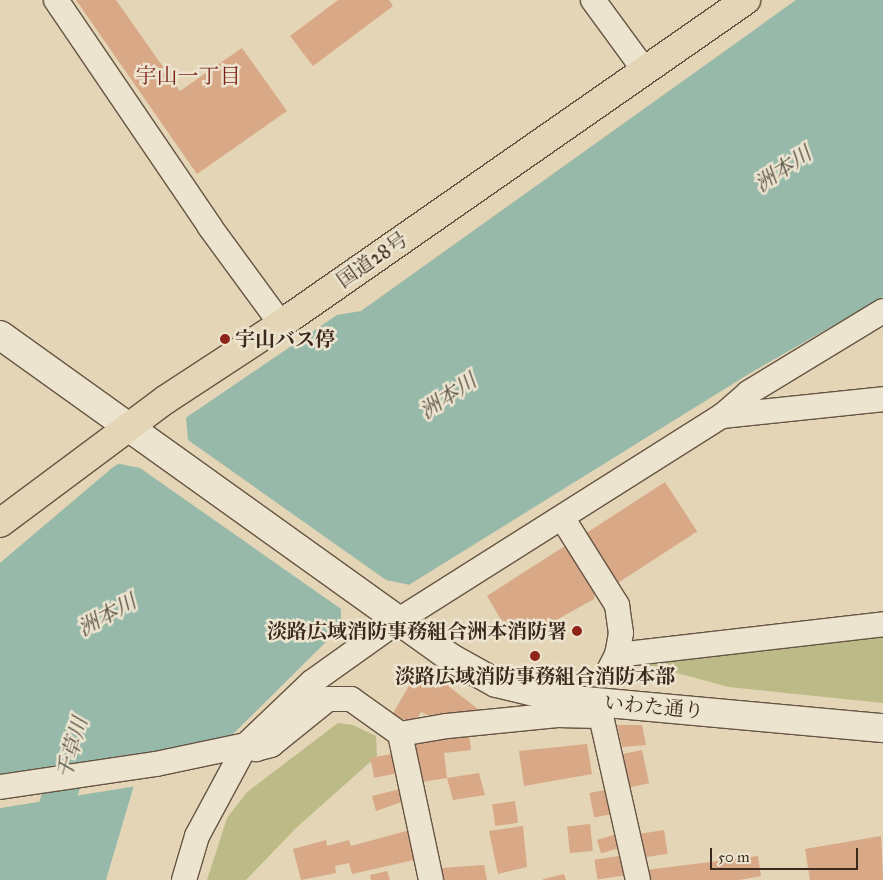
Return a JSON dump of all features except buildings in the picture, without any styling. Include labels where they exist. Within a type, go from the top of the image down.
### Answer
[{"type":"highway","name":"国道28号","points":[[0,522],[130,426],[281,324],[746,0]]},
{"type":"street","points":[[56,0],[281,324]]},
{"type":"street","points":[[593,0],[645,71]]},
{"type":"street","points":[[184,880],[197,836],[246,745],[312,682],[394,616],[563,519],[722,416],[748,393],[883,311]]},
{"type":"street","name":"いわた通り","points":[[0,335],[130,426],[469,670],[496,683],[563,699],[883,728]]},
{"type":"street","points":[[722,416],[883,399]]},
{"type":"street","points":[[563,519],[617,605],[621,633],[613,662],[883,624]]},
{"type":"street","points":[[0,787],[156,764],[246,745],[256,749],[271,745],[322,704],[338,698],[358,702],[400,734],[431,880]]},
{"type":"street","points":[[400,734],[446,726],[557,715],[601,716],[638,880]]},
{"type":"shaded area","points":[[883,636],[883,703],[729,687],[636,662]]},
{"type":"shaded area","points":[[338,723],[353,725],[376,736],[377,756],[296,828],[246,880],[207,880],[227,818],[247,792]]},
{"type":"water","name":"洲本川","points":[[796,0],[883,0],[883,297],[752,372],[341,627],[230,737],[198,748],[0,777],[0,563],[112,468],[337,315],[361,311]]},
{"type":"water","points":[[134,785],[106,880],[0,880],[0,808]]},
{"type":"pier","points":[[186,417],[188,440],[386,580],[410,585],[341,630],[341,609],[140,468],[115,463]]},
{"type":"pier","points":[[134,782],[137,786],[0,808],[0,805]]},
{"type":"waterway","name":"千草川","points":[[34,880],[74,744]]},
{"type":"tunnel","points":[[601,716],[609,670]]},
{"type":"place","name":"宇山バス停","points":[[225,339]]},
{"type":"place","name":"淡路広域消防事務組合洲本消防署","points":[[577,631]]},
{"type":"place","name":"淡路広域消防事務組合消防本部","points":[[535,656]]},
{"type":"district","name":"宇山一丁目","points":[[188,76]]}]
